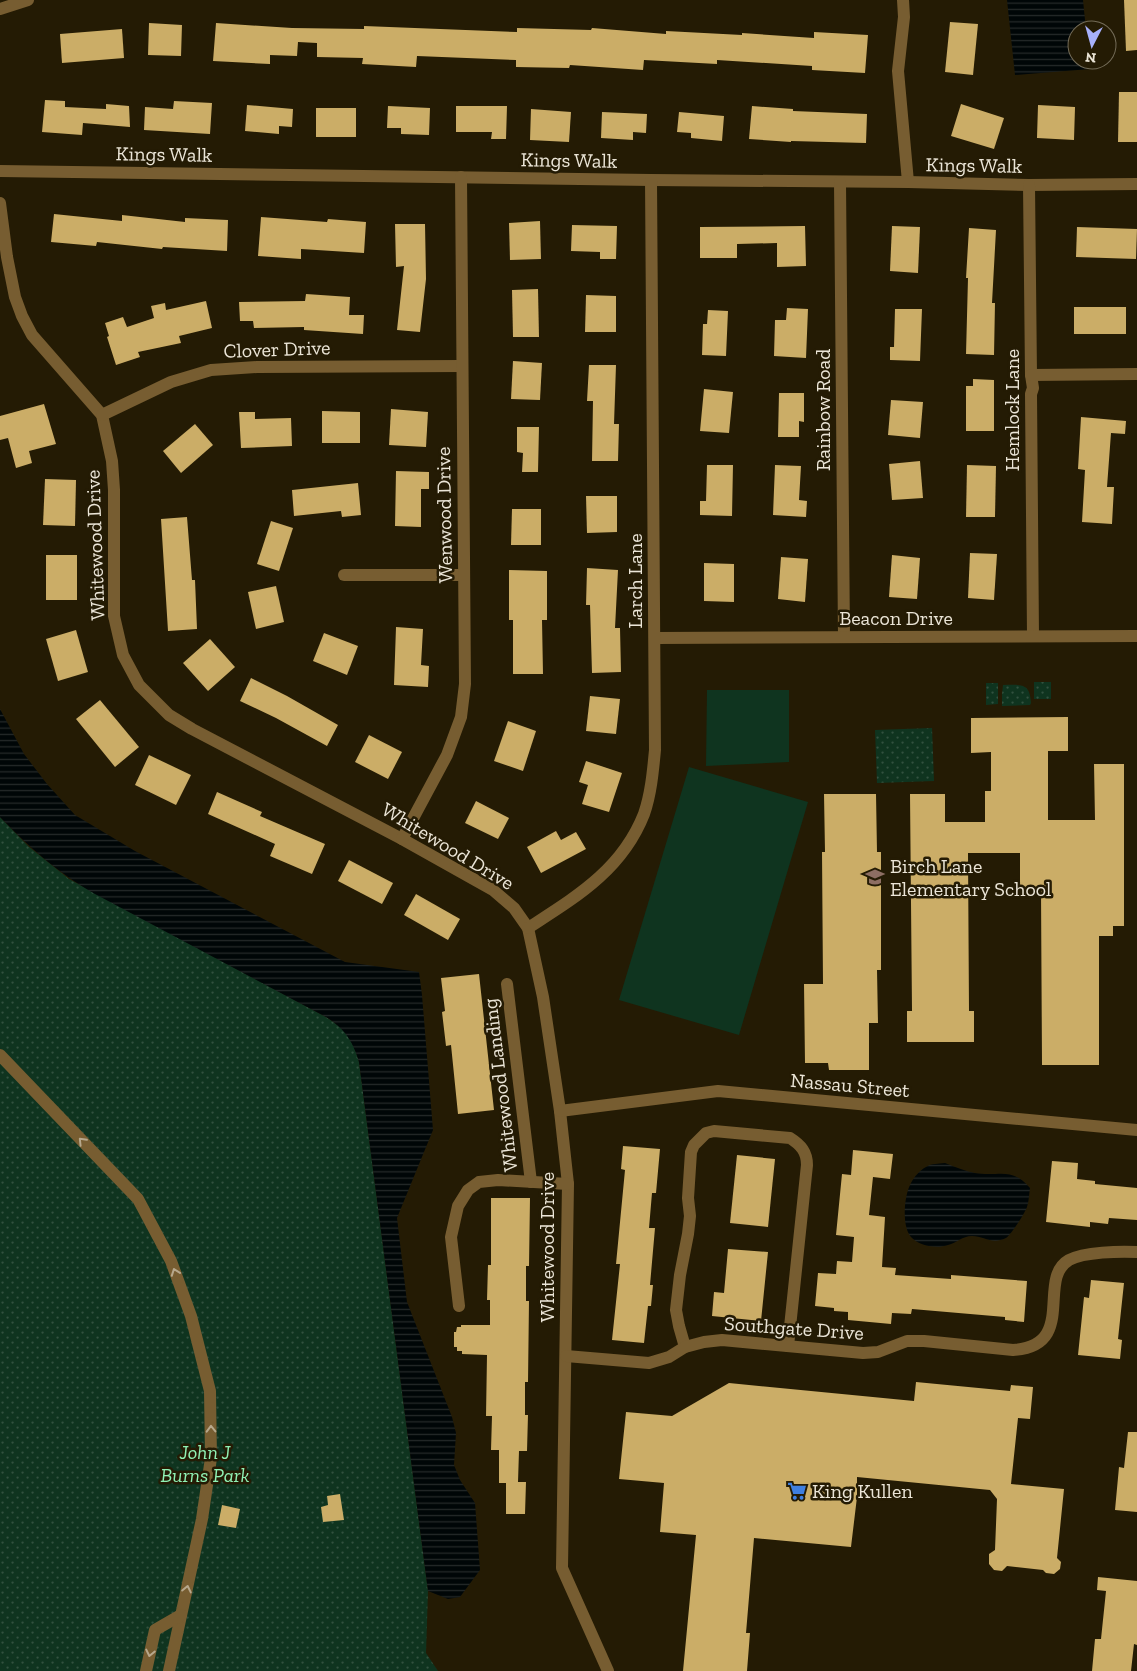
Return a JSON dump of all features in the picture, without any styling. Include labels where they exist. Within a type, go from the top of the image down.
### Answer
[{"type":"street","points":[[0,8],[28,0]]},
{"type":"street","points":[[903,0],[904,17],[898,71],[908,182]]},
{"type":"street","name":"Kings Walk","points":[[0,171],[1029,185],[1137,184]]},
{"type":"street","name":"Wenwood Drive","points":[[402,839],[447,756],[461,717],[465,684],[461,177]]},
{"type":"street","name":"Larch Lane","points":[[528,928],[580,894],[612,867],[635,833],[644,812],[651,783],[655,750],[651,180]]},
{"type":"street","name":"Rainbow Road","points":[[840,182],[844,637]]},
{"type":"street","name":"Hemlock Lane","points":[[1029,185],[1031,375],[1033,388],[1031,394],[1033,636]]},
{"type":"street","name":"Whitewood Drive","points":[[0,203],[10,273],[15,297],[22,316],[32,335],[102,415],[112,461],[114,490],[114,616],[123,654],[139,685],[169,714],[192,729],[402,839],[493,890],[514,908],[528,928],[543,997],[560,1111],[568,1184],[562,1568],[608,1671]]},
{"type":"street","name":"Clover Drive","points":[[102,415],[171,382],[211,370],[257,367],[462,366]]},
{"type":"street","points":[[1031,375],[1137,374]]},
{"type":"street","points":[[344,575],[464,575]]},
{"type":"street","name":"Beacon Drive","points":[[654,638],[1137,636]]},
{"type":"street","name":"Whitewood Landing","points":[[508,984],[531,1182]]},
{"type":"street","points":[[0,1055],[138,1199],[171,1261],[191,1316],[210,1391],[211,1458],[202,1519],[169,1671]]},
{"type":"street","name":"Nassau Street","points":[[560,1111],[718,1091],[1137,1130]]},
{"type":"street","points":[[685,1347],[676,1310],[690,1216],[688,1198],[691,1152],[694,1145],[700,1139],[714,1131],[790,1138],[799,1144],[804,1151],[807,1166],[788,1346]]},
{"type":"street","name":"Whitewood Landing","points":[[459,1306],[451,1237],[458,1206],[468,1190],[479,1182],[498,1180],[568,1184]]},
{"type":"street","name":"Southgate Drive","points":[[566,1356],[649,1363],[668,1357],[685,1347],[722,1340],[862,1353],[878,1352],[907,1341],[1025,1350],[1036,1345],[1045,1337],[1051,1326],[1057,1277],[1061,1268],[1068,1261],[1092,1255],[1137,1252]]},
{"type":"street","points":[[146,1671],[155,1630],[181,1615]]},
{"type":"green space","points":[[1034,682],[1051,682],[1051,699],[1034,699]]},
{"type":"green space","points":[[986,683],[998,683],[998,704],[986,705]]},
{"type":"green space","points":[[1003,685],[1020,685],[1026,688],[1029,691],[1030,705],[1002,706]]},
{"type":"green space","points":[[707,690],[789,690],[789,762],[706,766]]},
{"type":"green space","points":[[932,728],[934,781],[877,783],[875,730]]},
{"type":"green space","points":[[689,767],[808,802],[739,1035],[619,1000]]},
{"type":"green space","name":"John J Burns Park","points":[[0,817],[28,846],[69,879],[326,1017],[343,1030],[351,1041],[359,1062],[428,1591],[426,1653],[438,1671],[0,1671]]},
{"type":"shaded area","points":[[1007,0],[1083,0],[1085,20],[1067,20],[1067,70],[1078,70],[1015,75]]},
{"type":"shaded area","points":[[0,709],[24,754],[47,784],[75,815],[135,851],[345,962],[419,972],[433,1130],[397,1218],[407,1302],[452,1417],[456,1433],[454,1465],[460,1480],[475,1503],[480,1570],[460,1597],[448,1599],[428,1591],[359,1062],[351,1041],[338,1026],[326,1017],[95,894],[56,868],[23,840],[0,817]]},
{"type":"shaded area","points":[[945,1163],[975,1173],[1011,1175],[1023,1181],[1030,1188],[1026,1210],[1006,1238],[996,1241],[968,1236],[951,1244],[934,1247],[924,1245],[912,1238],[906,1227],[905,1203],[912,1181],[924,1168],[933,1164]]},
{"type":"building","points":[[1124,0],[1137,0],[1137,50],[1126,51]]},
{"type":"building","points":[[950,22],[978,24],[973,75],[945,72]]},
{"type":"building","points":[[149,23],[182,25],[181,56],[148,55]]},
{"type":"building","points":[[216,23],[292,28],[364,29],[364,26],[517,32],[517,28],[591,30],[592,28],[666,34],[666,31],[742,35],[742,33],[814,38],[814,32],[868,35],[865,73],[812,70],[812,66],[717,60],[717,64],[644,60],[643,70],[570,65],[569,68],[516,67],[516,60],[417,56],[416,67],[362,64],[363,58],[317,57],[317,43],[298,42],[297,56],[270,55],[270,64],[213,61]]},
{"type":"building","points":[[122,29],[124,58],[62,63],[60,34]]},
{"type":"building","points":[[1119,92],[1137,92],[1137,142],[1118,142]]},
{"type":"building","points":[[45,100],[65,101],[65,107],[106,109],[106,104],[129,106],[130,127],[83,123],[82,135],[42,132]]},
{"type":"building","points":[[174,101],[212,103],[210,134],[144,130],[145,107],[173,109]]},
{"type":"building","points":[[961,104],[1004,118],[994,149],[951,136]]},
{"type":"building","points":[[247,105],[293,109],[292,127],[279,126],[279,134],[245,131]]},
{"type":"building","points":[[1038,105],[1075,107],[1074,140],[1037,138]]},
{"type":"building","points":[[388,106],[430,108],[429,135],[401,134],[401,128],[387,128]]},
{"type":"building","points":[[456,106],[507,106],[506,139],[491,139],[492,132],[456,132]]},
{"type":"building","points":[[752,106],[793,109],[793,111],[867,114],[866,143],[791,142],[749,139]]},
{"type":"building","points":[[316,108],[356,108],[356,137],[316,137]]},
{"type":"building","points":[[531,109],[571,112],[569,142],[530,140]]},
{"type":"building","points":[[602,112],[647,114],[646,133],[633,132],[633,140],[601,138]]},
{"type":"building","points":[[679,112],[724,116],[722,141],[691,138],[691,133],[677,132]]},
{"type":"building","points":[[54,214],[122,221],[122,215],[185,222],[185,218],[228,220],[227,251],[163,247],[162,249],[97,242],[96,246],[51,242]]},
{"type":"building","points":[[261,217],[327,222],[328,219],[366,222],[364,253],[301,249],[301,259],[258,256]]},
{"type":"building","points":[[540,221],[541,259],[510,260],[509,223]]},
{"type":"building","points":[[395,224],[425,224],[426,279],[420,332],[397,330],[404,266],[396,267]]},
{"type":"building","points":[[572,225],[617,226],[616,259],[600,259],[600,252],[571,251]]},
{"type":"building","points":[[805,226],[806,266],[777,267],[777,243],[737,244],[737,258],[700,258],[700,227]]},
{"type":"building","points":[[892,226],[920,227],[918,273],[890,271]]},
{"type":"building","points":[[1077,227],[1137,229],[1136,259],[1076,257]]},
{"type":"building","points":[[969,228],[996,230],[992,303],[995,303],[994,355],[966,354],[968,278],[966,278]]},
{"type":"building","points":[[538,289],[539,337],[513,337],[512,290]]},
{"type":"building","points":[[306,294],[350,297],[349,315],[364,315],[363,334],[304,330],[304,327],[254,328],[253,321],[240,321],[239,302],[305,301]]},
{"type":"building","points":[[586,295],[616,296],[616,332],[585,332]]},
{"type":"building","points":[[206,301],[212,328],[179,336],[181,343],[138,352],[140,357],[116,365],[107,337],[109,336],[105,323],[123,317],[127,327],[154,318],[151,306],[165,303],[166,310]]},
{"type":"building","points":[[1074,307],[1126,307],[1126,334],[1074,334]]},
{"type":"building","points":[[787,308],[808,309],[806,358],[774,356],[775,320],[786,320]]},
{"type":"building","points":[[895,309],[922,309],[920,361],[890,360],[890,347],[894,347]]},
{"type":"building","points":[[708,310],[728,311],[726,356],[702,355],[703,324],[707,324]]},
{"type":"building","points":[[513,361],[542,363],[540,400],[511,399]]},
{"type":"building","points":[[589,365],[616,365],[614,424],[619,424],[618,461],[592,461],[593,401],[587,401]]},
{"type":"building","points":[[973,379],[994,380],[994,431],[966,431],[966,386],[973,386]]},
{"type":"building","points":[[704,389],[733,392],[729,433],[700,431]]},
{"type":"building","points":[[779,393],[804,393],[804,422],[799,421],[799,437],[778,437]]},
{"type":"building","points":[[891,400],[923,402],[920,438],[888,435]]},
{"type":"building","points":[[44,404],[56,444],[29,451],[32,463],[16,468],[8,438],[0,440],[0,416]]},
{"type":"building","points":[[391,409],[428,412],[426,447],[389,445]]},
{"type":"building","points":[[322,411],[360,412],[360,443],[322,443]]},
{"type":"building","points":[[239,412],[255,412],[255,419],[291,418],[292,446],[241,448]]},
{"type":"building","points":[[1081,417],[1126,421],[1125,434],[1111,433],[1107,487],[1114,487],[1112,524],[1082,522],[1085,470],[1078,469]]},
{"type":"building","points":[[195,424],[213,445],[181,473],[163,451]]},
{"type":"building","points":[[517,427],[539,427],[538,472],[522,472],[523,453],[517,452]]},
{"type":"building","points":[[920,461],[923,498],[892,500],[889,464]]},
{"type":"building","points":[[707,465],[733,465],[732,516],[700,515],[700,501],[706,501]]},
{"type":"building","points":[[775,465],[801,466],[799,500],[807,501],[806,517],[773,515]]},
{"type":"building","points":[[967,465],[996,466],[995,517],[966,517]]},
{"type":"building","points":[[396,471],[429,472],[429,489],[421,489],[421,527],[395,526]]},
{"type":"building","points":[[45,479],[76,480],[75,526],[43,525]]},
{"type":"building","points":[[358,483],[361,515],[342,517],[341,511],[294,516],[292,490]]},
{"type":"building","points":[[586,496],[617,496],[617,532],[587,533]]},
{"type":"building","points":[[512,509],[541,509],[541,545],[511,545]]},
{"type":"building","points":[[187,517],[192,580],[195,580],[197,629],[168,631],[161,519]]},
{"type":"building","points":[[271,521],[293,528],[279,571],[257,564]]},
{"type":"building","points":[[970,553],[997,554],[994,600],[968,598]]},
{"type":"building","points":[[46,555],[77,555],[77,600],[46,600]]},
{"type":"building","points":[[892,555],[920,558],[917,599],[889,597]]},
{"type":"building","points":[[781,557],[808,559],[805,602],[778,599]]},
{"type":"building","points":[[704,563],[734,564],[734,602],[704,601]]},
{"type":"building","points":[[587,568],[618,570],[615,628],[620,628],[621,672],[592,673],[590,605],[586,605]]},
{"type":"building","points":[[509,570],[547,571],[547,620],[542,620],[543,674],[513,674],[513,620],[509,620]]},
{"type":"building","points":[[276,586],[284,622],[256,629],[248,592]]},
{"type":"building","points":[[396,627],[423,629],[421,665],[429,666],[428,687],[394,685]]},
{"type":"building","points":[[76,630],[88,672],[58,681],[46,639]]},
{"type":"building","points":[[324,633],[358,646],[347,675],[313,661]]},
{"type":"building","points":[[210,639],[235,667],[208,691],[183,663]]},
{"type":"building","points":[[251,678],[338,725],[327,746],[240,701]]},
{"type":"building","points":[[590,696],[620,699],[616,734],[586,731]]},
{"type":"building","points":[[100,700],[139,747],[115,767],[76,719]]},
{"type":"building","points":[[1068,717],[1068,751],[1048,751],[1048,820],[1095,820],[1094,764],[1124,764],[1124,926],[1113,926],[1113,936],[1099,936],[1099,1065],[1042,1065],[1041,890],[1020,890],[1020,853],[968,853],[969,1011],[974,1011],[974,1042],[907,1042],[907,1011],[912,1011],[910,794],[945,794],[945,822],[985,822],[985,791],[991,791],[991,752],[971,753],[971,718]]},
{"type":"building","points":[[508,721],[536,731],[523,771],[494,761]]},
{"type":"building","points":[[369,735],[402,752],[388,779],[355,762]]},
{"type":"building","points":[[149,755],[191,775],[176,805],[135,785]]},
{"type":"building","points":[[586,761],[622,773],[609,812],[582,804],[588,785],[579,782]]},
{"type":"building","points":[[217,792],[262,812],[260,816],[325,844],[312,874],[270,856],[275,844],[208,814]]},
{"type":"building","points":[[824,794],[876,794],[877,852],[881,852],[881,970],[877,970],[878,1023],[869,1023],[869,1070],[829,1070],[828,1063],[805,1063],[804,984],[823,984],[822,852],[825,852]]},
{"type":"building","points":[[476,801],[509,818],[498,839],[465,823]]},
{"type":"building","points":[[556,831],[561,840],[576,832],[586,849],[541,873],[527,847]]},
{"type":"building","points":[[349,860],[393,883],[382,904],[338,881]]},
{"type":"building","points":[[416,894],[460,919],[448,940],[404,915]]},
{"type":"building","points":[[479,974],[494,1110],[458,1114],[451,1045],[446,1046],[442,1012],[445,1011],[441,978]]},
{"type":"building","points":[[623,1146],[660,1149],[656,1193],[652,1193],[649,1228],[655,1228],[650,1285],[653,1285],[651,1306],[648,1306],[644,1343],[612,1340],[620,1264],[616,1264],[625,1170],[621,1169]]},
{"type":"building","points":[[853,1150],[893,1154],[890,1179],[873,1177],[869,1215],[885,1217],[882,1267],[896,1268],[895,1275],[951,1279],[951,1275],[1027,1281],[1024,1322],[1005,1320],[1005,1317],[912,1309],[911,1314],[892,1313],[891,1324],[848,1320],[848,1312],[834,1311],[834,1308],[815,1306],[818,1273],[836,1274],[837,1261],[852,1262],[854,1237],[836,1235],[842,1174],[851,1175]]},
{"type":"building","points":[[737,1155],[775,1159],[768,1227],[730,1223]]},
{"type":"building","points":[[1052,1161],[1078,1163],[1077,1179],[1095,1181],[1095,1184],[1137,1188],[1137,1220],[1109,1218],[1108,1224],[1090,1222],[1090,1227],[1046,1222]]},
{"type":"building","points":[[491,1198],[530,1198],[529,1266],[526,1266],[526,1301],[529,1301],[528,1382],[525,1382],[525,1415],[528,1415],[527,1451],[519,1451],[518,1482],[526,1482],[525,1514],[506,1514],[506,1483],[499,1483],[499,1450],[491,1450],[492,1416],[486,1416],[487,1355],[462,1354],[462,1351],[457,1351],[457,1347],[454,1347],[454,1332],[456,1332],[457,1327],[461,1327],[461,1325],[490,1325],[490,1300],[487,1300],[488,1265],[491,1265]]},
{"type":"building","points":[[728,1249],[768,1252],[761,1321],[712,1316],[714,1292],[724,1293]]},
{"type":"building","points":[[1091,1280],[1124,1283],[1118,1339],[1122,1340],[1120,1359],[1078,1355],[1084,1297],[1089,1298]]},
{"type":"building","points":[[916,1382],[1010,1391],[1011,1385],[1033,1387],[1030,1419],[1018,1418],[1011,1484],[1064,1489],[1057,1558],[1061,1562],[1060,1569],[1054,1574],[1046,1573],[1043,1570],[1007,1566],[1002,1571],[994,1570],[989,1564],[989,1554],[995,1550],[997,1499],[990,1490],[857,1477],[857,1497],[851,1547],[754,1538],[746,1633],[750,1633],[747,1671],[683,1671],[696,1535],[660,1532],[664,1483],[619,1479],[626,1412],[672,1416],[729,1383],[914,1401]]},
{"type":"building","points":[[1128,1432],[1137,1432],[1137,1512],[1115,1510],[1119,1467],[1124,1468]]},
{"type":"building","points":[[340,1494],[344,1520],[323,1522],[321,1507],[328,1505],[327,1496]]},
{"type":"building","points":[[222,1505],[240,1509],[236,1528],[218,1525]]},
{"type":"building","points":[[1098,1577],[1137,1581],[1137,1645],[1134,1644],[1131,1671],[1092,1671],[1095,1639],[1101,1639],[1106,1591],[1097,1590]]},
{"type":"place","name":"Birch Lane Elementary School","points":[[875,877]]},
{"type":"place","name":"King Kullen","points":[[797,1491]]}]
